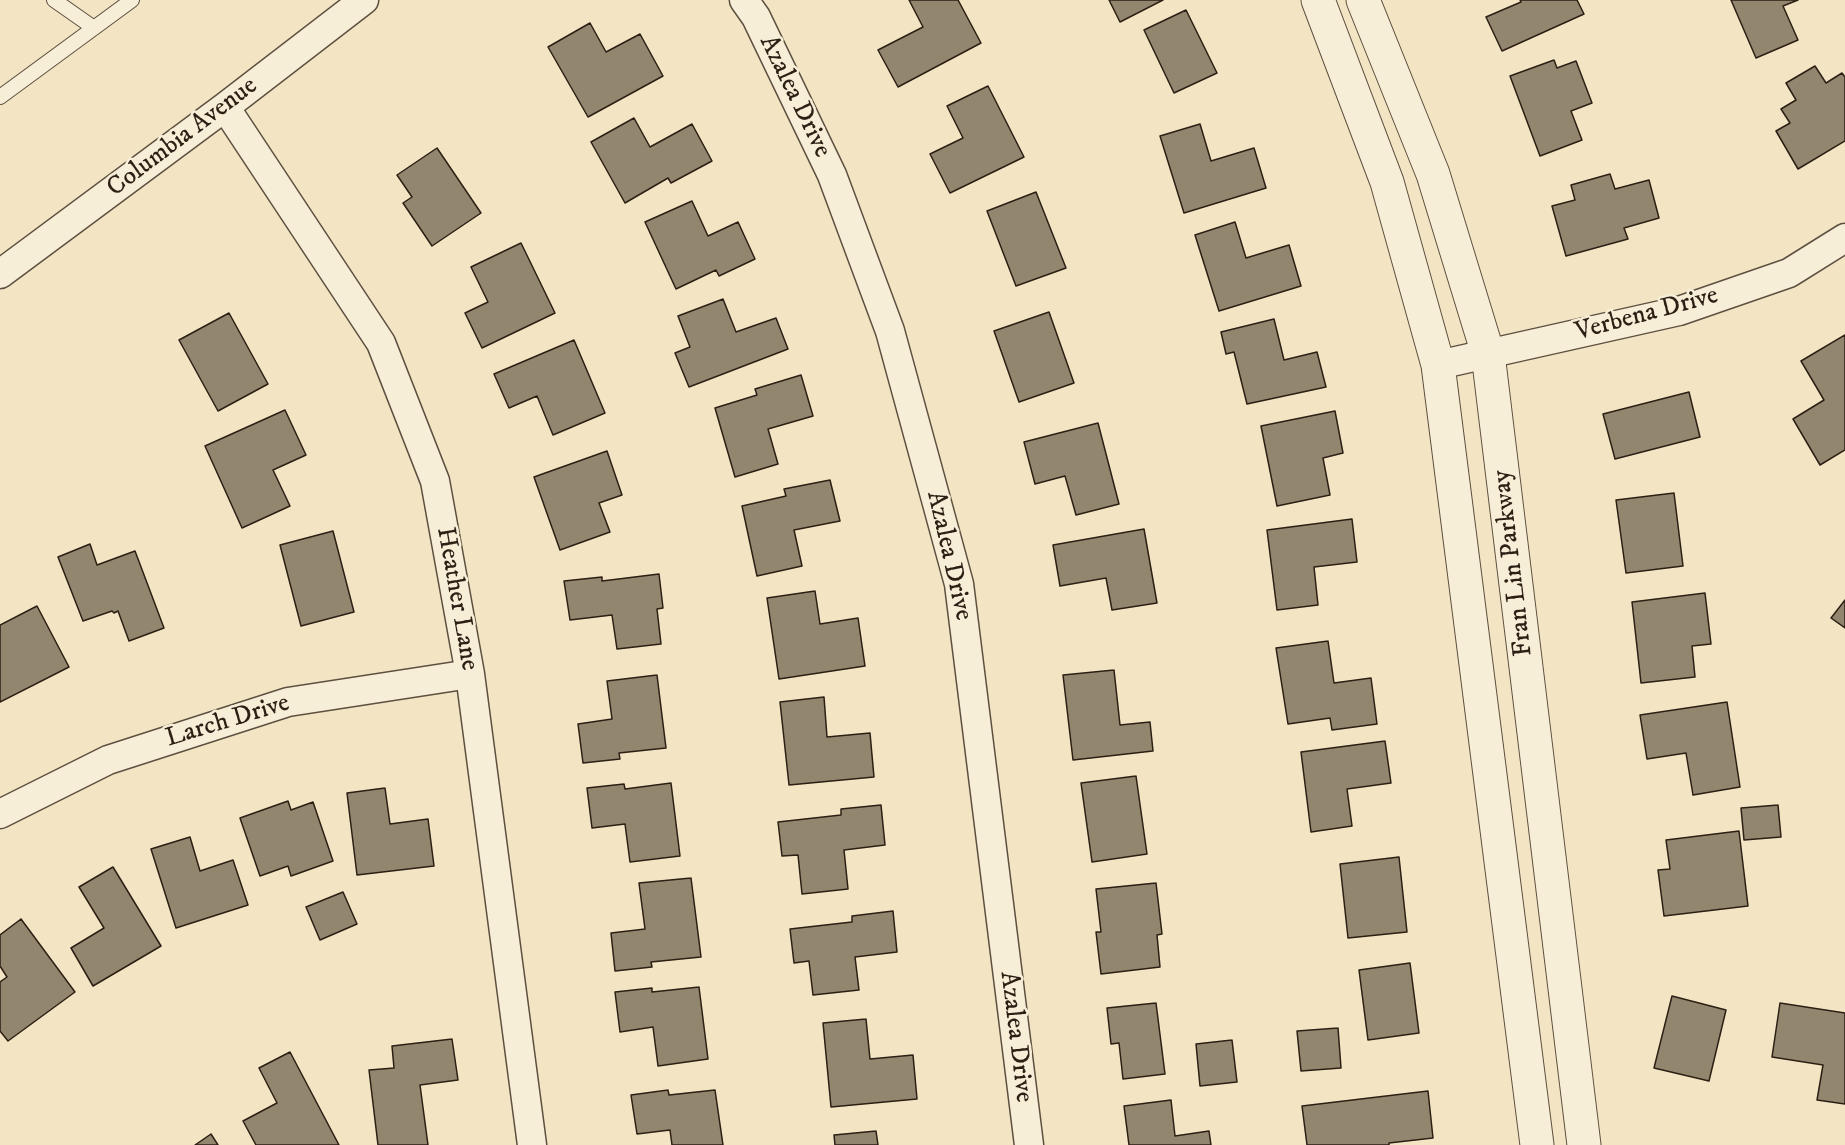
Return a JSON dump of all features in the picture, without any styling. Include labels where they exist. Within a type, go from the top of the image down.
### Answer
[{"type":"street","name":"Columbia Avenue","points":[[0,274],[225,107],[364,0]]},
{"type":"street","name":"Azalea Drive","points":[[744,0],[756,17],[832,175],[890,331],[959,584],[1029,1145]]},
{"type":"street","name":"Fran Lin Parkway","points":[[1318,0],[1387,182],[1438,365],[1537,1145]]},
{"type":"street","name":"Fran Lin Parkway","points":[[1363,0],[1433,174],[1488,354],[1584,1145]]},
{"type":"street","name":"Heather Lane","points":[[225,107],[381,343],[435,481],[470,674],[532,1145]]},
{"type":"street","name":"Verbena Drive","points":[[1438,365],[1679,311],[1789,273],[1845,238]]},
{"type":"street","name":"Larch Drive","points":[[0,814],[108,760],[288,702],[470,674]]},
{"type":"lane","points":[[54,0],[94,28]]},
{"type":"lane","points":[[1,94],[132,0]]},
{"type":"building","points":[[909,0],[958,0],[981,43],[898,87],[878,50],[923,27]]},
{"type":"building","points":[[1109,0],[1163,0],[1120,22]]},
{"type":"building","points":[[1520,0],[1577,0],[1584,14],[1502,51],[1486,17],[1521,2]]},
{"type":"building","points":[[1731,0],[1798,0],[1783,6],[1798,40],[1756,58]]},
{"type":"building","points":[[1186,10],[1217,73],[1174,93],[1144,30]]},
{"type":"building","points":[[590,23],[606,52],[640,34],[663,76],[588,117],[548,47]]},
{"type":"building","points":[[1554,60],[1557,68],[1576,61],[1592,103],[1571,111],[1582,140],[1540,156],[1510,76]]},
{"type":"building","points":[[1815,66],[1826,83],[1842,73],[1845,77],[1845,141],[1798,169],[1776,131],[1790,123],[1781,109],[1796,100],[1786,83]]},
{"type":"building","points":[[988,86],[1024,157],[950,193],[930,154],[963,138],[947,106]]},
{"type":"building","points":[[634,118],[650,147],[692,124],[712,161],[671,183],[668,178],[625,203],[591,142]]},
{"type":"building","points":[[1200,124],[1211,161],[1254,148],[1266,188],[1184,213],[1160,136]]},
{"type":"building","points":[[437,148],[481,213],[432,246],[403,203],[412,197],[397,175]]},
{"type":"building","points":[[1610,174],[1615,189],[1649,180],[1659,218],[1624,228],[1628,239],[1566,256],[1552,206],[1575,200],[1571,185]]},
{"type":"building","points":[[1036,192],[1066,268],[1016,286],[987,211]]},
{"type":"building","points":[[692,201],[708,236],[738,222],[755,259],[719,276],[716,270],[676,289],[645,222]]},
{"type":"building","points":[[1235,222],[1246,258],[1289,245],[1301,286],[1219,311],[1195,235]]},
{"type":"building","points":[[521,243],[555,313],[482,348],[465,313],[488,302],[471,267]]},
{"type":"building","points":[[723,299],[736,332],[776,318],[788,349],[689,387],[675,353],[690,347],[678,316]]},
{"type":"building","points":[[1049,312],[1074,383],[1019,402],[994,331]]},
{"type":"building","points":[[229,313],[268,384],[218,411],[179,340]]},
{"type":"building","points":[[1274,319],[1284,360],[1317,352],[1326,387],[1247,404],[1234,352],[1226,354],[1221,332]]},
{"type":"building","points":[[1845,335],[1845,450],[1820,465],[1793,419],[1824,400],[1801,361]]},
{"type":"building","points":[[574,340],[605,413],[553,435],[537,396],[509,408],[494,374]]},
{"type":"building","points":[[801,375],[813,416],[768,429],[778,464],[735,477],[715,408],[757,395],[755,389]]},
{"type":"building","points":[[1689,392],[1700,437],[1615,459],[1603,414]]},
{"type":"building","points":[[285,410],[306,455],[273,470],[290,506],[242,528],[205,446]]},
{"type":"building","points":[[1335,411],[1343,453],[1323,458],[1330,495],[1277,506],[1261,426]]},
{"type":"building","points":[[1098,423],[1119,504],[1076,515],[1065,476],[1035,484],[1024,442]]},
{"type":"building","points":[[607,451],[622,495],[599,503],[610,532],[560,550],[534,477]]},
{"type":"building","points":[[830,480],[840,521],[794,530],[802,566],[757,576],[742,506],[786,496],[784,489]]},
{"type":"building","points":[[1674,493],[1683,566],[1626,573],[1616,500]]},
{"type":"building","points":[[1352,519],[1357,562],[1314,567],[1318,605],[1277,610],[1267,530]]},
{"type":"building","points":[[1144,529],[1157,603],[1112,610],[1106,578],[1060,586],[1053,545]]},
{"type":"building","points":[[333,531],[354,612],[301,626],[280,545]]},
{"type":"building","points":[[90,544],[97,565],[135,551],[164,628],[129,641],[118,611],[83,621],[58,557]]},
{"type":"building","points":[[659,574],[663,608],[657,609],[661,644],[617,649],[612,615],[570,620],[564,581],[602,577],[602,581]]},
{"type":"building","points":[[815,591],[820,624],[858,618],[865,666],[779,679],[767,598]]},
{"type":"building","points":[[1705,593],[1711,644],[1692,646],[1695,677],[1641,683],[1632,602]]},
{"type":"building","points":[[1845,600],[1845,628],[1831,618]]},
{"type":"building","points":[[37,606],[69,667],[0,702],[0,625]]},
{"type":"building","points":[[1328,641],[1334,683],[1371,678],[1377,724],[1332,730],[1330,718],[1288,724],[1276,648]]},
{"type":"building","points":[[1114,670],[1120,725],[1150,722],[1153,751],[1073,760],[1063,675]]},
{"type":"building","points":[[657,675],[666,748],[619,753],[620,759],[583,763],[578,724],[612,719],[607,681]]},
{"type":"building","points":[[824,697],[827,737],[870,733],[874,777],[789,785],[780,702]]},
{"type":"building","points":[[1727,702],[1740,787],[1693,795],[1686,753],[1647,759],[1640,715]]},
{"type":"building","points":[[1385,741],[1391,783],[1347,789],[1352,826],[1311,832],[1301,752]]},
{"type":"building","points":[[1136,776],[1147,854],[1092,862],[1081,783]]},
{"type":"building","points":[[671,783],[680,856],[630,862],[625,824],[592,828],[587,788],[624,784],[625,789]]},
{"type":"building","points":[[385,788],[390,824],[428,819],[434,866],[357,875],[347,793]]},
{"type":"building","points":[[288,801],[291,810],[313,802],[333,861],[291,876],[288,866],[260,876],[240,818]]},
{"type":"building","points":[[881,805],[885,845],[844,850],[848,889],[802,894],[798,855],[782,856],[778,822],[841,815],[841,809]]},
{"type":"building","points":[[1778,805],[1781,837],[1744,840],[1741,808]]},
{"type":"building","points":[[1739,831],[1748,906],[1664,916],[1658,870],[1670,869],[1666,840]]},
{"type":"building","points":[[190,837],[200,871],[233,860],[248,905],[176,928],[151,849]]},
{"type":"building","points":[[1399,857],[1407,932],[1348,938],[1340,864]]},
{"type":"building","points":[[113,867],[161,946],[93,986],[71,948],[104,928],[79,887]]},
{"type":"building","points":[[691,878],[701,957],[651,962],[652,967],[615,971],[611,933],[645,929],[639,883]]},
{"type":"building","points":[[1156,883],[1162,934],[1157,935],[1160,967],[1101,974],[1096,932],[1101,932],[1096,889]]},
{"type":"building","points":[[343,892],[357,924],[320,940],[306,907]]},
{"type":"building","points":[[893,911],[897,952],[855,957],[859,990],[813,995],[809,961],[794,963],[790,929],[852,922],[852,916]]},
{"type":"building","points":[[21,919],[75,992],[8,1041],[0,1031],[0,982],[7,977],[0,966],[0,935]]},
{"type":"building","points":[[1410,963],[1419,1033],[1368,1040],[1359,970]]},
{"type":"building","points":[[699,987],[708,1059],[658,1066],[653,1027],[620,1032],[615,992],[652,988],[652,992]]},
{"type":"building","points":[[1672,996],[1726,1010],[1709,1081],[1654,1068]]},
{"type":"building","points":[[1156,1003],[1165,1074],[1123,1079],[1119,1043],[1111,1044],[1107,1008]]},
{"type":"building","points":[[1780,1003],[1845,1013],[1845,1104],[1817,1100],[1823,1065],[1772,1057]]},
{"type":"building","points":[[866,1019],[870,1059],[913,1055],[917,1099],[831,1107],[823,1023]]},
{"type":"building","points":[[1338,1028],[1341,1068],[1301,1071],[1297,1031]]},
{"type":"building","points":[[452,1039],[458,1080],[420,1085],[428,1145],[378,1145],[369,1070],[394,1068],[392,1046]]},
{"type":"building","points":[[1232,1040],[1237,1082],[1200,1086],[1196,1044]]},
{"type":"building","points":[[290,1052],[339,1145],[256,1145],[243,1121],[277,1103],[259,1068]]},
{"type":"building","points":[[668,1090],[669,1095],[715,1090],[723,1145],[672,1145],[670,1130],[637,1134],[631,1095]]},
{"type":"building","points":[[1428,1091],[1433,1138],[1389,1143],[1389,1145],[1307,1145],[1302,1106]]},
{"type":"building","points":[[1171,1100],[1175,1136],[1209,1131],[1211,1145],[1129,1145],[1124,1106]]},
{"type":"building","points":[[876,1131],[878,1145],[835,1145],[834,1135]]},
{"type":"building","points":[[211,1134],[218,1145],[195,1145]]}]
